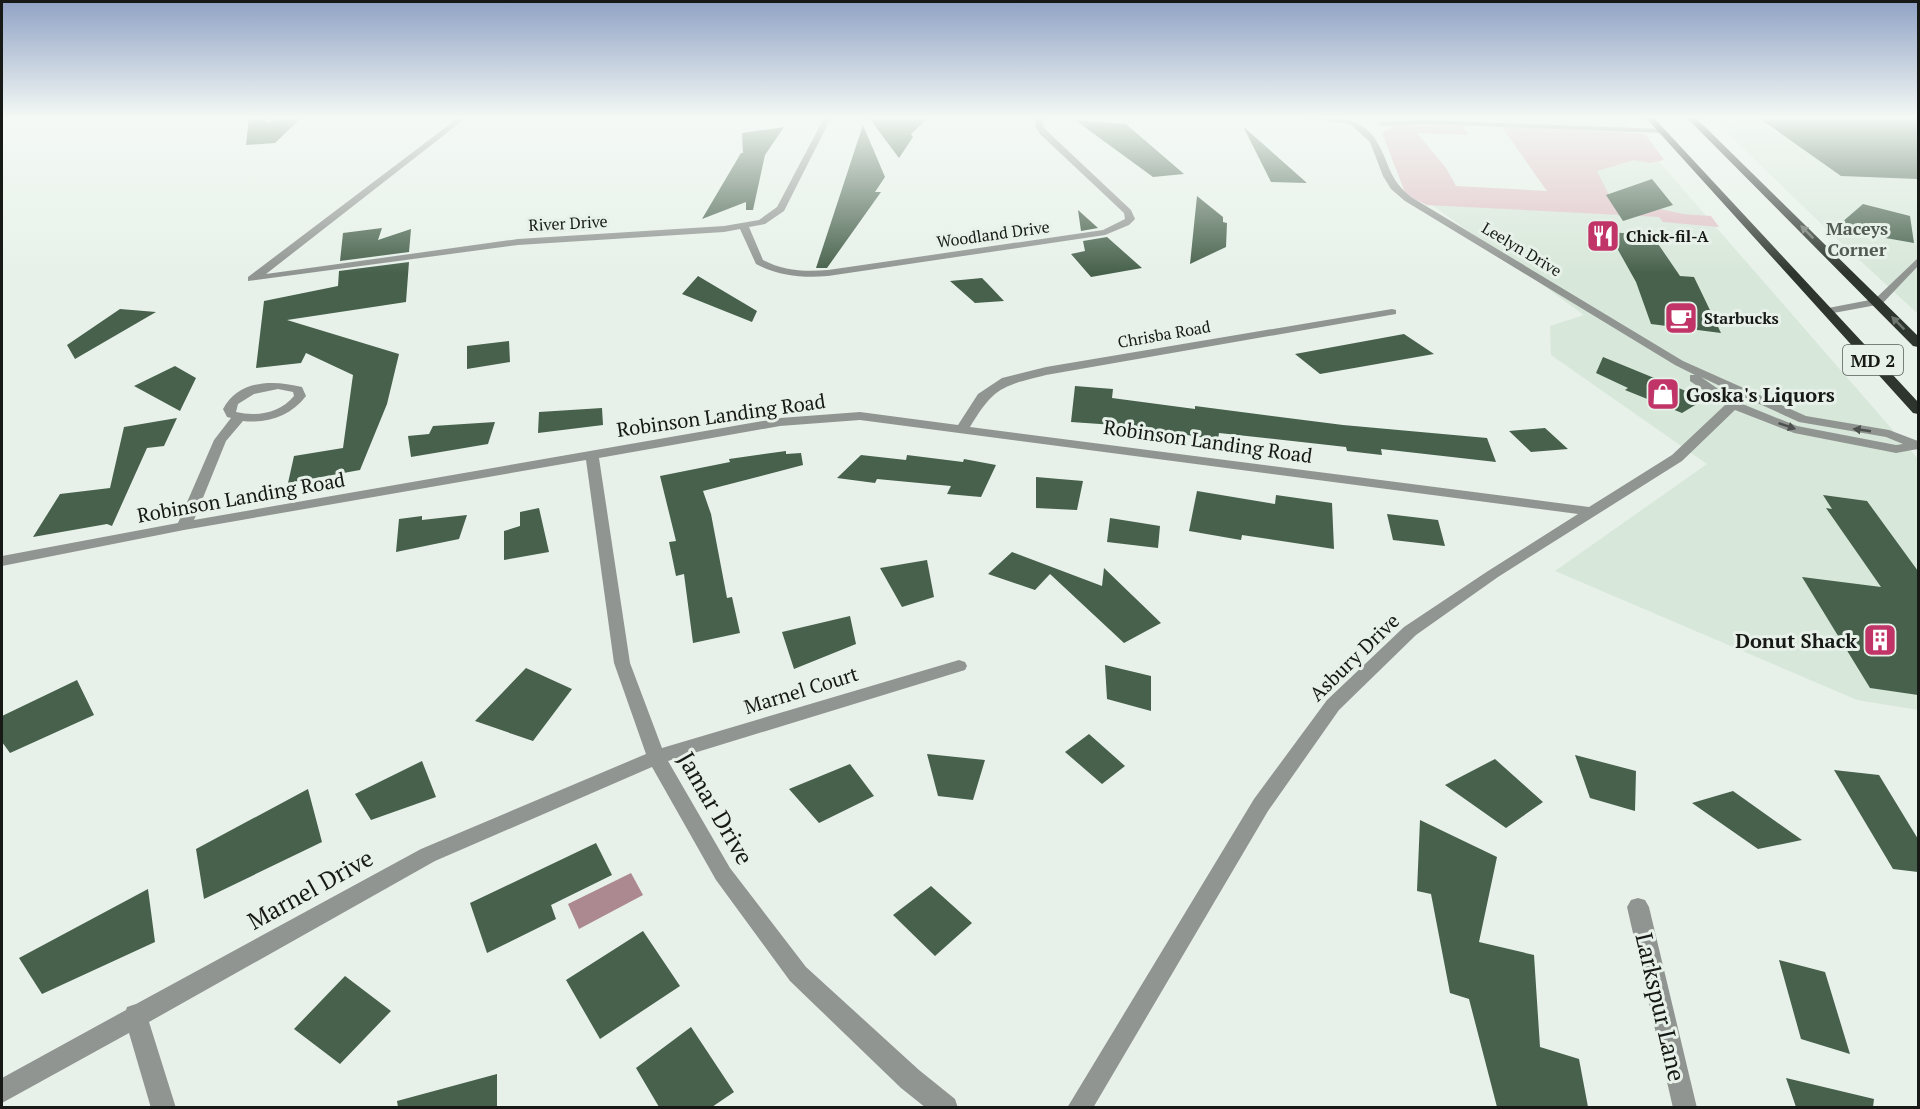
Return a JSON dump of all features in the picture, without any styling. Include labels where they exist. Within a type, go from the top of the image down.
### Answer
[{"type":"highway","name":"MD 2","points":[[1698,170],[1918,410]]},
{"type":"highway","name":"MD 2","points":[[1743,170],[1918,343]]},
{"type":"street","name":"River Drive","points":[[394,170],[252,279],[518,242],[744,227],[762,222],[781,209],[801,170]]},
{"type":"street","name":"Woodland Drive","points":[[744,227],[759,262],[779,272],[806,274],[828,273],[1105,232],[1130,219],[1128,212],[1083,170]]},
{"type":"street","name":"Leelyn Drive","points":[[1385,170],[1394,187],[1408,199],[1679,363],[1691,376],[1794,429],[1896,449],[1918,445],[1889,434],[1803,419],[1737,398]]},
{"type":"street","points":[[1828,311],[1878,303],[1918,261]]},
{"type":"street","name":"Chrisba Road","points":[[963,428],[982,397],[1006,381],[1046,371],[1392,312]]},
{"type":"street","points":[[278,386],[297,390],[300,396],[290,407],[262,417],[239,417],[231,414],[229,409],[231,404],[243,395],[278,386]]},
{"type":"street","name":"Asbury Drive","points":[[1078,1107],[1261,805],[1333,705],[1410,631],[1493,574],[1677,458],[1737,398]]},
{"type":"street","name":"Robinson Landing Road","points":[[2,561],[184,526],[592,454],[789,421],[860,416],[1593,512]]},
{"type":"street","points":[[184,526],[220,440],[239,417]]},
{"type":"street","name":"Jamar Drive","points":[[592,454],[622,663],[656,757],[723,874],[798,974],[910,1079],[946,1107]]},
{"type":"street","name":"Marnel Court","points":[[656,757],[959,666]]},
{"type":"street","name":"Marnel Drive","points":[[2,1091],[135,1015],[428,855],[656,757]]},
{"type":"street","name":"Larkspur Lane","points":[[1638,907],[1685,1107]]},
{"type":"street","points":[[135,1015],[164,1107]]},
{"type":"shaded area","points":[[1396,170],[1447,170],[1456,186],[1547,191],[1532,170],[1601,170],[1597,171],[1616,209],[1660,209],[1683,214],[1711,216],[1719,227],[1663,222],[1659,217],[1427,205],[1406,195]]},
{"type":"shaded area","points":[[1581,170],[1666,170],[1918,459],[1918,710],[1857,700],[1555,571],[1707,464],[1551,355],[1550,326],[1584,315],[1428,202],[1608,212]]},
{"type":"shaded area","points":[[1765,170],[1918,170],[1918,314]]},
{"type":"shaded area","points":[[631,873],[643,895],[579,929],[568,904]]},
{"type":"building","points":[[731,170],[762,170],[753,210],[746,210],[746,202],[702,219]]},
{"type":"building","points":[[848,170],[882,170],[885,177],[875,192],[881,192],[827,268],[816,268]]},
{"type":"building","points":[[1143,170],[1179,170],[1184,174],[1153,177]]},
{"type":"building","points":[[1265,170],[1292,170],[1307,183],[1271,182]]},
{"type":"building","points":[[1832,170],[1918,170],[1918,179],[1841,176]]},
{"type":"building","points":[[1652,179],[1673,205],[1623,221],[1606,195]]},
{"type":"building","points":[[1197,196],[1223,217],[1223,222],[1227,223],[1226,247],[1190,264]]},
{"type":"building","points":[[1863,204],[1910,216],[1914,243],[1834,229]]},
{"type":"building","points":[[1078,210],[1098,228],[1081,231]]},
{"type":"building","points":[[382,228],[378,240],[411,229],[409,252],[340,261],[343,233]]},
{"type":"building","points":[[1608,232],[1652,235],[1680,276],[1694,277],[1721,333],[1651,324],[1636,282]]},
{"type":"building","points":[[1107,237],[1142,268],[1091,277],[1071,254],[1085,251],[1083,241]]},
{"type":"building","points":[[409,262],[406,302],[287,320],[399,354],[387,404],[360,470],[288,483],[294,456],[343,448],[353,375],[306,353],[301,363],[256,368],[264,301],[338,286],[339,271]]},
{"type":"building","points":[[698,276],[757,311],[752,322],[682,294]]},
{"type":"building","points":[[982,278],[1004,301],[975,303],[950,281]]},
{"type":"building","points":[[120,309],[156,312],[75,359],[67,345]]},
{"type":"building","points":[[1404,334],[1434,354],[1320,374],[1295,354]]},
{"type":"building","points":[[509,341],[510,362],[467,369],[467,346]]},
{"type":"building","name":"Goska's Liquors","points":[[1603,357],[1705,399],[1682,413],[1625,390],[1628,388],[1596,373]]},
{"type":"building","points":[[175,366],[196,378],[180,411],[134,386]]},
{"type":"building","points":[[1075,386],[1113,389],[1112,398],[1195,409],[1195,406],[1343,425],[1487,438],[1496,462],[1381,449],[1382,455],[1347,451],[1346,447],[1219,433],[1218,440],[1150,429],[1149,432],[1129,429],[1129,426],[1071,422]]},
{"type":"building","points":[[602,408],[603,425],[538,433],[539,412]]},
{"type":"building","points":[[177,418],[164,446],[147,448],[112,526],[107,524],[33,537],[60,494],[110,488],[124,427]]},
{"type":"building","points":[[495,422],[488,444],[411,457],[408,436],[429,434],[433,426]]},
{"type":"building","points":[[1545,428],[1568,449],[1531,452],[1509,431]]},
{"type":"building","points":[[786,451],[786,454],[801,453],[803,465],[703,491],[711,514],[727,598],[732,597],[740,633],[693,643],[684,574],[676,576],[669,542],[676,541],[660,476],[730,462],[729,459]]},
{"type":"building","points":[[861,455],[906,460],[907,455],[963,462],[964,459],[996,465],[981,497],[947,494],[951,486],[877,479],[875,483],[837,478]]},
{"type":"building","points":[[1036,477],[1083,481],[1077,510],[1036,508]]},
{"type":"building","points":[[1197,491],[1275,504],[1276,495],[1332,503],[1334,549],[1242,535],[1241,540],[1189,531]]},
{"type":"building","name":"Donut Shack","points":[[1823,495],[1867,501],[1918,571],[1918,695],[1870,688],[1802,577],[1881,587],[1826,508],[1832,509]]},
{"type":"building","points":[[539,508],[549,552],[504,560],[504,531],[520,526],[520,512]]},
{"type":"building","points":[[1387,514],[1438,520],[1445,546],[1393,540]]},
{"type":"building","points":[[467,515],[459,539],[396,552],[399,519],[422,516],[422,520]]},
{"type":"building","points":[[1110,518],[1160,526],[1158,548],[1107,542]]},
{"type":"building","points":[[1012,552],[1102,586],[1104,568],[1161,623],[1124,643],[1050,574],[1035,590],[988,574]]},
{"type":"building","points":[[927,560],[934,597],[902,607],[880,568]]},
{"type":"building","points":[[850,616],[856,644],[794,669],[782,632]]},
{"type":"building","points":[[1105,665],[1151,676],[1151,711],[1107,699]]},
{"type":"building","points":[[526,668],[572,689],[533,741],[475,721]]},
{"type":"building","points":[[77,680],[94,715],[10,753],[2,742],[2,716]]},
{"type":"building","points":[[1089,734],[1125,766],[1102,784],[1065,752]]},
{"type":"building","points":[[927,754],[985,760],[973,800],[938,796]]},
{"type":"building","points":[[1575,755],[1636,771],[1635,811],[1590,798]]},
{"type":"building","points":[[1495,759],[1543,802],[1506,828],[1445,785]]},
{"type":"building","points":[[422,761],[436,797],[371,820],[355,794]]},
{"type":"building","points":[[850,764],[874,796],[819,823],[789,789]]},
{"type":"building","points":[[1834,770],[1879,775],[1918,839],[1918,872],[1893,869]]},
{"type":"building","points":[[308,789],[322,842],[204,899],[196,849]]},
{"type":"building","points":[[1733,791],[1802,840],[1758,849],[1692,803]]},
{"type":"building","points":[[1420,820],[1497,857],[1479,942],[1534,955],[1540,1047],[1579,1059],[1588,1107],[1497,1107],[1469,999],[1450,993],[1431,894],[1417,891]]},
{"type":"building","points":[[596,843],[612,875],[551,905],[556,919],[487,953],[470,903]]},
{"type":"building","points":[[931,886],[972,923],[935,956],[893,915]]},
{"type":"building","points":[[148,889],[155,942],[42,994],[19,958]]},
{"type":"building","points":[[643,931],[680,986],[600,1039],[566,980]]},
{"type":"building","points":[[1779,960],[1825,972],[1850,1054],[1801,1039]]},
{"type":"building","points":[[345,976],[391,1011],[340,1064],[294,1029]]},
{"type":"building","points":[[691,1027],[734,1092],[712,1107],[659,1107],[636,1068]]},
{"type":"building","points":[[497,1074],[497,1107],[398,1107],[397,1101]]},
{"type":"building","points":[[1786,1078],[1874,1099],[1873,1107],[1796,1107]]},
{"type":"place","name":"Chick-fil-A","points":[[1603,236]]},
{"type":"place","name":"Starbucks","points":[[1681,318]]},
{"type":"place","name":"Goska's Liquors","points":[[1663,394]]},
{"type":"place","name":"Donut Shack","points":[[1880,640]]},
{"type":"district","name":"Maceys Corner","points":[[1857,238]]}]
